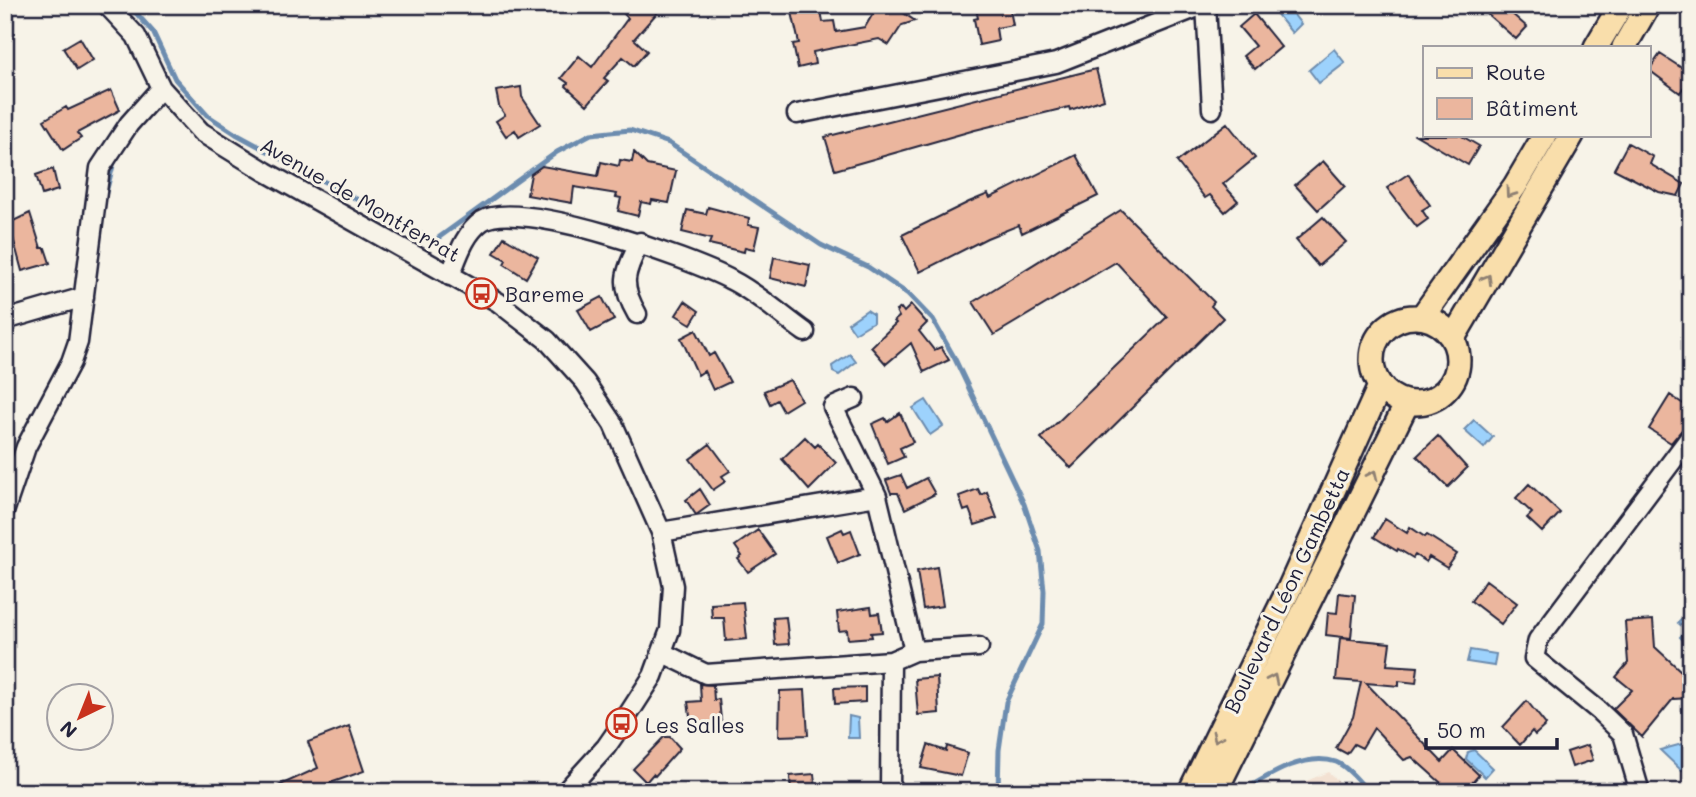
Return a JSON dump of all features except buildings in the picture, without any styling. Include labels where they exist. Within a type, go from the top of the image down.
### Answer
[{"type":"main road","points":[[1597,46],[1621,5]]},
{"type":"main road","points":[[1625,46],[1648,5]]},
{"type":"main road","points":[[1422,317],[1515,186],[1544,136]]},
{"type":"main road","points":[[1452,338],[1571,136]]},
{"type":"main road","points":[[1407,317],[1422,317],[1445,328],[1452,338],[1458,366],[1450,385],[1434,399],[1407,403],[1397,400],[1380,386],[1371,359],[1374,344],[1393,322],[1407,317]]},
{"type":"main road","name":"Boulevard Léon Gambetta","points":[[1200,789],[1380,386]]},
{"type":"main road","name":"Boulevard Léon Gambetta","points":[[1200,789],[1232,762],[1407,403]]},
{"type":"street","name":"Avenue de Montferrat","points":[[107,5],[136,36],[162,88],[201,132],[266,172],[498,302],[547,340],[585,382],[613,424],[661,531],[673,586],[670,630],[653,676],[606,747],[565,792]]},
{"type":"street","points":[[797,114],[1056,64],[1204,5],[1212,109]]},
{"type":"street","points":[[5,509],[26,447],[71,362],[78,342],[100,168],[129,124],[162,88]]},
{"type":"street","points":[[450,276],[468,234],[484,219],[513,214],[640,242],[733,280],[805,332]]},
{"type":"street","points":[[637,314],[625,294],[626,271],[640,242]]},
{"type":"street","points":[[5,320],[84,297]]},
{"type":"street","points":[[854,398],[833,407],[877,496],[914,651]]},
{"type":"street","points":[[1640,792],[1623,734],[1598,710],[1534,659],[1538,640],[1691,436]]},
{"type":"street","points":[[661,531],[877,496]]},
{"type":"street","points":[[663,653],[706,674],[891,661],[914,651],[979,647]]},
{"type":"street","points":[[890,792],[891,661]]},
{"type":"shaded area","points":[[1328,772],[1351,792],[1280,792]]},
{"type":"water","points":[[1286,5],[1301,24],[1292,33],[1275,12]]},
{"type":"water","points":[[1334,49],[1345,63],[1319,83],[1309,70]]},
{"type":"water","points":[[867,310],[873,314],[873,322],[855,333],[848,323]]},
{"type":"water","points":[[850,354],[856,362],[839,375],[833,372],[832,366]]},
{"type":"water","points":[[926,400],[943,426],[930,435],[913,408]]},
{"type":"water","points":[[1474,420],[1493,437],[1484,448],[1464,430]]},
{"type":"water","points":[[1688,613],[1691,615],[1691,640],[1687,644],[1680,637],[1687,630],[1678,623]]},
{"type":"water","points":[[1470,650],[1496,654],[1494,666],[1467,662]]},
{"type":"water","points":[[849,716],[858,718],[859,738],[848,738]]},
{"type":"water","points":[[1682,744],[1691,746],[1691,761],[1682,771],[1660,750]]},
{"type":"water","points":[[1474,750],[1493,768],[1485,777],[1466,759],[1468,752]]},
{"type":"waterway","points":[[129,5],[153,32],[175,79],[207,115],[236,134],[434,241],[557,152],[591,134],[630,130],[669,143],[821,245],[868,267],[908,294],[933,320],[954,357],[1024,504],[1040,551],[1044,591],[1043,624],[1006,702],[999,750],[998,792]]},
{"type":"waterway","points":[[132,134],[155,106]]},
{"type":"waterway","points":[[105,196],[115,158]]},
{"type":"waterway","points":[[1241,792],[1286,767],[1312,760],[1336,762],[1345,767],[1369,792]]},
{"type":"place","name":"Bareme","points":[[482,293]]},
{"type":"place","name":"Les Salles","points":[[622,724]]}]
